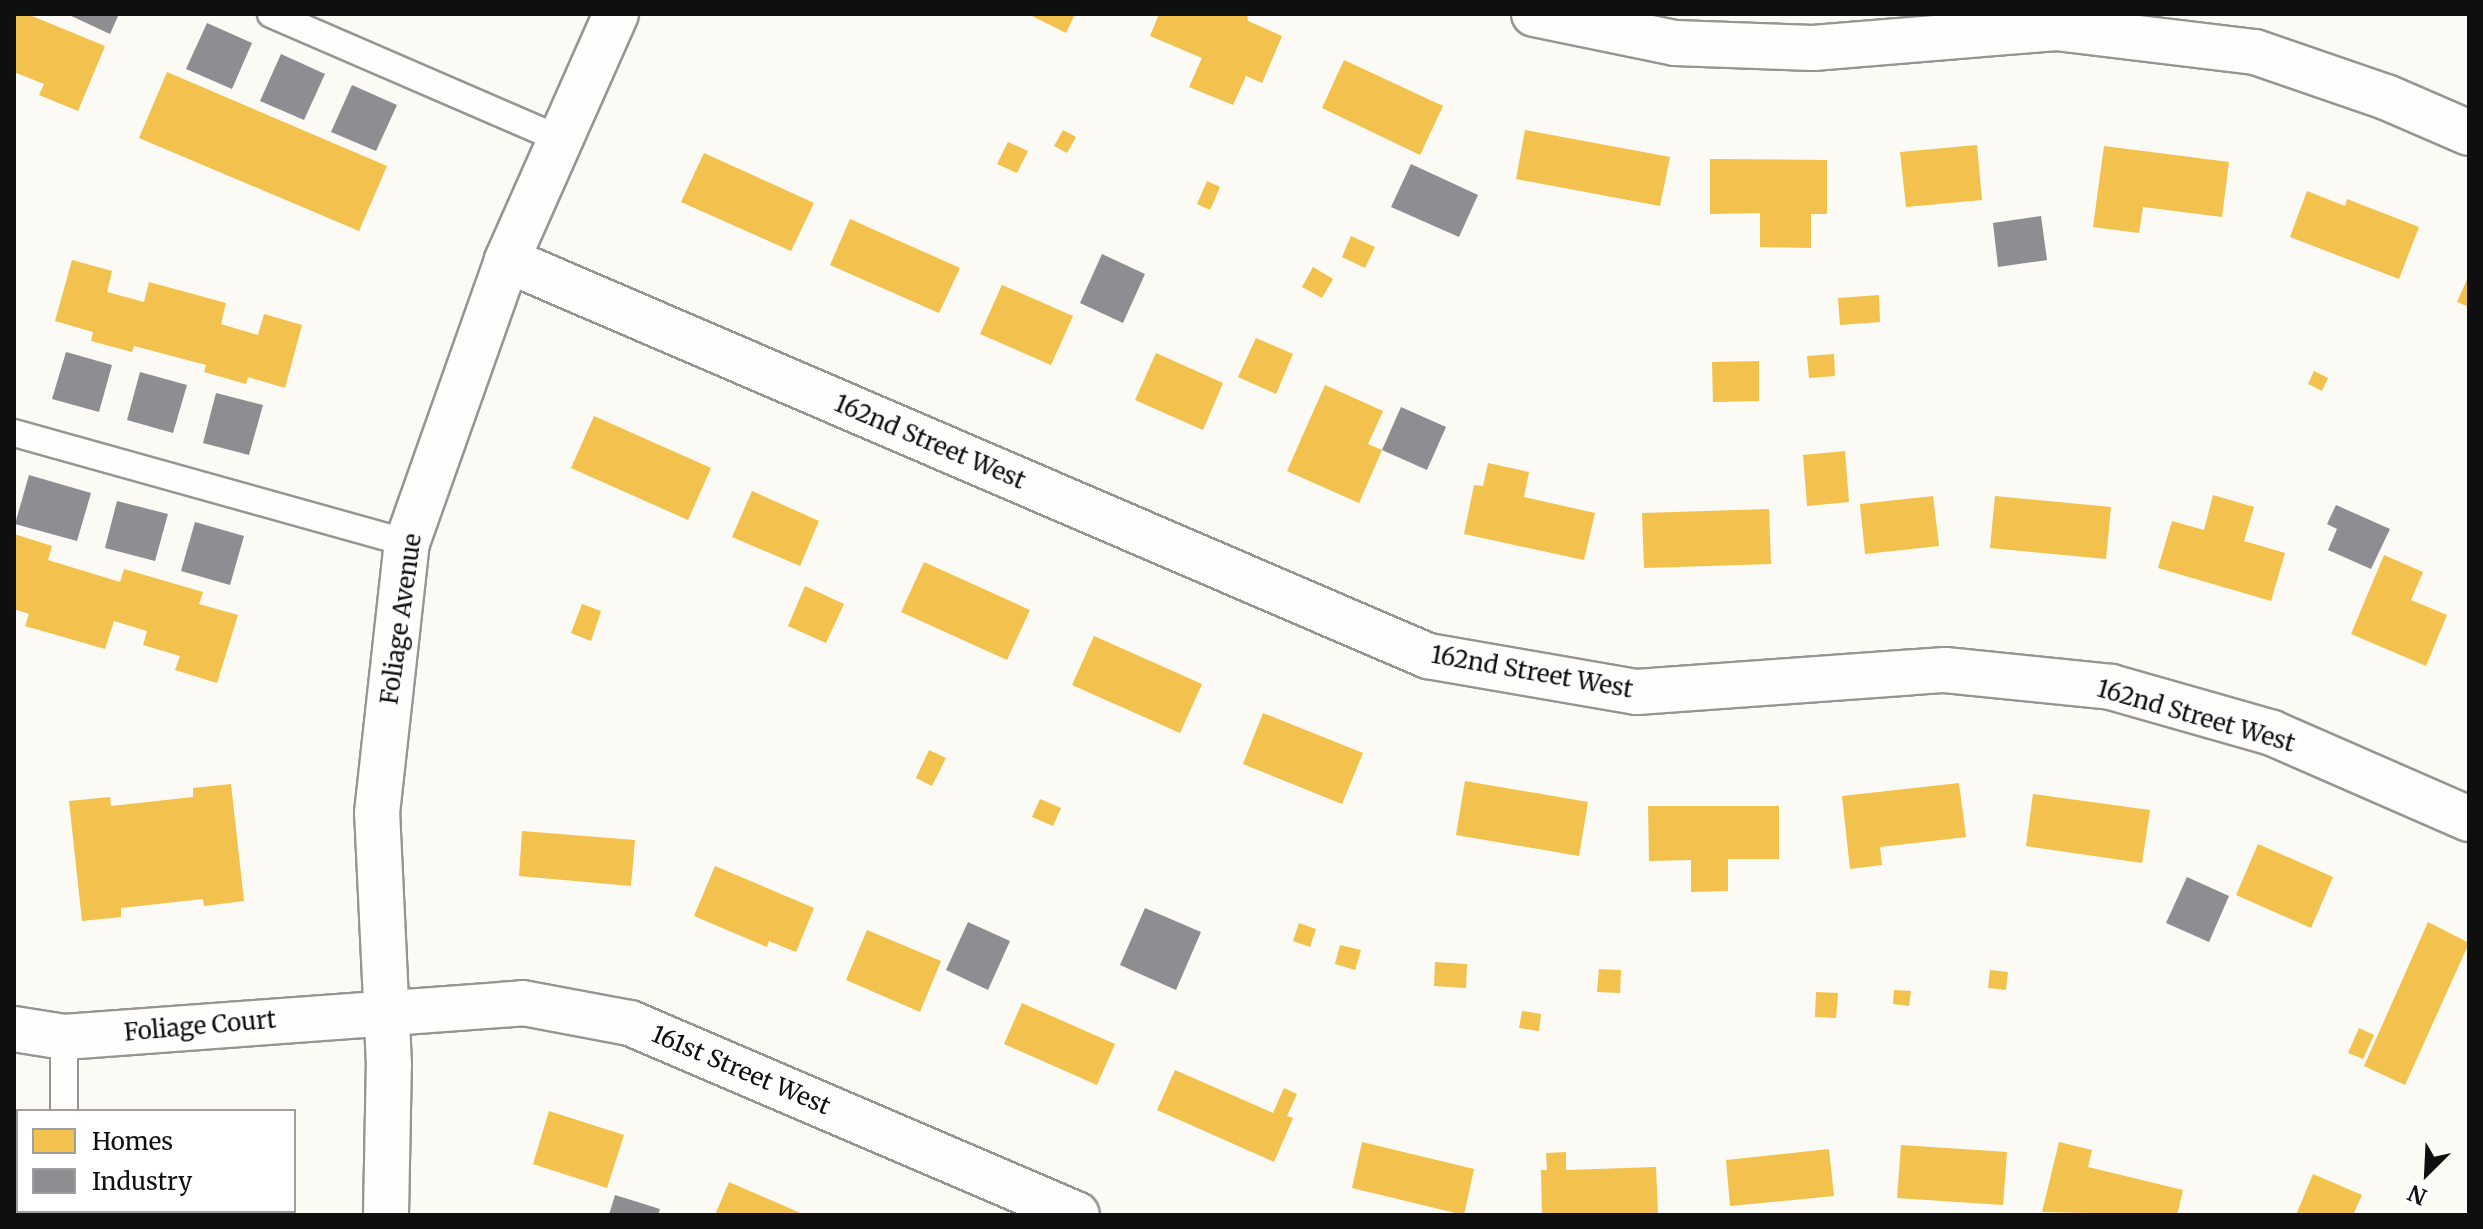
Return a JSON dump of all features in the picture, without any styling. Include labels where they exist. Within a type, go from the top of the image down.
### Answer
[{"type":"street","name":"Foliage Avenue","points":[[386,1215],[387,1010],[377,813],[407,543],[507,260],[616,14]]},
{"type":"street","points":[[1534,14],[1675,43],[1813,48],[2056,28],[2239,50],[2386,97],[2469,133]]},
{"type":"street","name":"162nd Street West","points":[[507,260],[1428,656],[1637,692],[1945,670],[2111,687],[2272,733],[2469,819]]},
{"type":"street","name":"161st Street West","points":[[387,1010],[523,1003],[630,1023],[1077,1215]]},
{"type":"street","name":"Foliage Court","points":[[14,1029],[64,1037],[387,1010]]},
{"type":"lane","points":[[271,14],[562,140]]},
{"type":"lane","points":[[14,433],[407,543]]},
{"type":"lane","points":[[64,1037],[64,1109]]},
{"type":"building: Homes","points":[[14,14],[27,14],[105,46],[78,111],[39,95],[44,84],[14,72]]},
{"type":"building: Homes","points":[[1028,14],[1075,14],[1066,33]]},
{"type":"building: Homes","points":[[1159,14],[1247,14],[1248,21],[1282,36],[1262,83],[1246,76],[1233,105],[1189,87],[1202,58],[1150,36]]},
{"type":"building: Homes","points":[[1344,60],[1443,106],[1420,155],[1322,108]]},
{"type":"building: Homes","points":[[167,72],[387,166],[359,231],[139,138]]},
{"type":"building: Homes","points":[[1063,130],[1076,137],[1067,153],[1054,146]]},
{"type":"building: Homes","points":[[1525,130],[1670,157],[1660,206],[1516,179]]},
{"type":"building: Homes","points":[[1008,142],[1028,151],[1017,173],[997,164]]},
{"type":"building: Homes","points":[[1977,145],[1982,200],[1906,207],[1900,152]]},
{"type":"building: Homes","points":[[2104,146],[2229,162],[2222,217],[2143,207],[2139,233],[2093,227]]},
{"type":"building: Homes","points":[[704,153],[814,203],[791,251],[681,202]]},
{"type":"building: Homes","points":[[1710,159],[1827,160],[1827,214],[1811,214],[1811,248],[1760,247],[1760,213],[1710,214]]},
{"type":"building: Homes","points":[[1207,181],[1220,187],[1210,210],[1197,204]]},
{"type":"building: Homes","points":[[2307,191],[2345,206],[2347,199],[2419,227],[2399,279],[2290,237]]},
{"type":"building: Homes","points":[[850,219],[960,268],[939,313],[830,265]]},
{"type":"building: Homes","points":[[1351,236],[1375,247],[1365,268],[1342,257]]},
{"type":"building: Homes","points":[[72,260],[112,271],[107,292],[144,302],[149,282],[226,303],[221,324],[258,335],[264,314],[302,325],[285,388],[248,377],[246,384],[204,372],[206,365],[134,346],[132,352],[91,341],[93,332],[55,321]]},
{"type":"building: Homes","points":[[1313,267],[1333,279],[1322,298],[1302,287]]},
{"type":"building: Homes","points":[[2469,275],[2469,307],[2457,302]]},
{"type":"building: Homes","points":[[1002,285],[1073,316],[1051,365],[980,334]]},
{"type":"building: Homes","points":[[1879,295],[1880,322],[1840,325],[1838,298]]},
{"type":"building: Homes","points":[[1256,338],[1293,354],[1276,394],[1238,377]]},
{"type":"building: Homes","points":[[1156,353],[1223,383],[1203,430],[1135,400]]},
{"type":"building: Homes","points":[[1834,354],[1835,376],[1809,378],[1807,356]]},
{"type":"building: Homes","points":[[1759,361],[1759,401],[1713,402],[1712,362]]},
{"type":"building: Homes","points":[[2314,371],[2328,378],[2322,391],[2308,384]]},
{"type":"building: Homes","points":[[1325,385],[1383,411],[1368,444],[1382,450],[1359,503],[1287,471]]},
{"type":"building: Homes","points":[[594,416],[711,468],[688,520],[571,468]]},
{"type":"building: Homes","points":[[1845,451],[1849,502],[1807,506],[1803,455]]},
{"type":"building: Homes","points":[[1488,463],[1529,472],[1524,497],[1595,513],[1584,560],[1464,534],[1474,485],[1483,486]]},
{"type":"building: Homes","points":[[752,491],[819,521],[800,566],[732,537]]},
{"type":"building: Homes","points":[[2213,495],[2254,507],[2244,541],[2285,553],[2271,601],[2158,568],[2172,521],[2204,530]]},
{"type":"building: Homes","points":[[1933,496],[1939,546],[1865,554],[1860,504]]},
{"type":"building: Homes","points":[[1995,496],[2111,507],[2106,559],[1990,548]]},
{"type":"building: Homes","points":[[1769,509],[1771,564],[1644,568],[1642,513]]},
{"type":"building: Homes","points":[[14,534],[52,546],[48,560],[120,582],[124,569],[203,592],[199,604],[238,615],[217,683],[175,670],[180,656],[143,645],[147,631],[114,621],[105,649],[25,626],[29,614],[14,609]]},
{"type":"building: Homes","points":[[2384,555],[2423,572],[2411,600],[2447,615],[2426,666],[2351,634]]},
{"type":"building: Homes","points":[[924,562],[1030,610],[1007,660],[901,612]]},
{"type":"building: Homes","points":[[805,586],[844,604],[826,643],[788,626]]},
{"type":"building: Homes","points":[[582,604],[601,611],[591,641],[571,633]]},
{"type":"building: Homes","points":[[1094,636],[1202,684],[1180,733],[1072,685]]},
{"type":"building: Homes","points":[[1263,713],[1363,753],[1342,804],[1243,764]]},
{"type":"building: Homes","points":[[929,750],[946,758],[932,786],[916,778]]},
{"type":"building: Homes","points":[[1465,781],[1588,802],[1579,856],[1456,835]]},
{"type":"building: Homes","points":[[1959,783],[1966,837],[1880,847],[1882,865],[1850,869],[1842,796]]},
{"type":"building: Homes","points":[[231,784],[244,901],[204,906],[203,899],[121,908],[121,917],[82,921],[69,801],[110,797],[111,806],[193,797],[193,788]]},
{"type":"building: Homes","points":[[2033,794],[2150,810],[2142,863],[2026,846]]},
{"type":"building: Homes","points":[[1040,799],[1061,808],[1053,826],[1032,817]]},
{"type":"building: Homes","points":[[1648,806],[1779,806],[1779,859],[1728,859],[1728,891],[1691,892],[1691,860],[1649,861]]},
{"type":"building: Homes","points":[[522,831],[635,840],[631,886],[519,876]]},
{"type":"building: Homes","points":[[2258,844],[2333,877],[2311,928],[2236,895]]},
{"type":"building: Homes","points":[[715,866],[814,908],[796,952],[769,941],[767,947],[694,916]]},
{"type":"building: Homes","points":[[2428,922],[2469,943],[2405,1085],[2364,1066]]},
{"type":"building: Homes","points":[[1299,923],[1316,929],[1310,947],[1293,941]]},
{"type":"building: Homes","points":[[867,930],[941,961],[920,1012],[846,980]]},
{"type":"building: Homes","points":[[1340,945],[1361,950],[1355,970],[1335,964]]},
{"type":"building: Homes","points":[[1435,962],[1467,964],[1466,988],[1434,986]]},
{"type":"building: Homes","points":[[1599,969],[1621,970],[1620,993],[1597,992]]},
{"type":"building: Homes","points":[[1990,970],[2008,972],[2006,990],[1988,988]]},
{"type":"building: Homes","points":[[1894,990],[1911,991],[1909,1006],[1893,1004]]},
{"type":"building: Homes","points":[[1816,992],[1838,993],[1836,1018],[1815,1017]]},
{"type":"building: Homes","points":[[1022,1003],[1115,1044],[1097,1085],[1004,1044]]},
{"type":"building: Homes","points":[[1522,1011],[1541,1014],[1539,1031],[1519,1028]]},
{"type":"building: Homes","points":[[2359,1028],[2374,1035],[2363,1059],[2348,1053]]},
{"type":"building: Homes","points":[[1175,1070],[1273,1113],[1284,1088],[1297,1094],[1287,1116],[1293,1118],[1274,1162],[1157,1110]]},
{"type":"building: Homes","points":[[549,1111],[624,1135],[607,1188],[533,1164]]},
{"type":"building: Homes","points":[[1362,1142],[1474,1169],[1464,1215],[1352,1188]]},
{"type":"building: Homes","points":[[2059,1142],[2092,1150],[2088,1167],[2183,1190],[2177,1215],[2042,1212]]},
{"type":"building: Homes","points":[[1901,1145],[2007,1152],[2003,1205],[1897,1198]]},
{"type":"building: Homes","points":[[1829,1149],[1834,1196],[1730,1206],[1726,1160]]},
{"type":"building: Homes","points":[[1566,1152],[1566,1170],[1656,1167],[1658,1215],[1542,1215],[1541,1170],[1547,1170],[1546,1153]]},
{"type":"building: Homes","points":[[2313,1174],[2362,1195],[2353,1215],[2296,1215]]},
{"type":"building: Homes","points":[[729,1182],[805,1215],[715,1215]]},
{"type":"building: Homes","points":[[130,1213],[228,1213],[228,1215]]},
{"type":"building: Industry","points":[[67,14],[119,14],[110,34]]},
{"type":"building: Industry","points":[[207,23],[252,43],[232,89],[186,69]]},
{"type":"building: Industry","points":[[281,54],[325,74],[304,120],[260,101]]},
{"type":"building: Industry","points":[[352,85],[397,105],[376,151],[331,132]]},
{"type":"building: Industry","points":[[1411,164],[1478,195],[1459,237],[1391,207]]},
{"type":"building: Industry","points":[[2041,216],[2047,260],[1998,267],[1993,223]]},
{"type":"building: Industry","points":[[1102,254],[1145,274],[1123,323],[1080,303]]},
{"type":"building: Industry","points":[[66,352],[112,365],[99,412],[52,399]]},
{"type":"building: Industry","points":[[140,372],[187,385],[173,433],[127,420]]},
{"type":"building: Industry","points":[[216,393],[263,405],[249,455],[203,443]]},
{"type":"building: Industry","points":[[1401,407],[1446,427],[1427,470],[1382,450]]},
{"type":"building: Industry","points":[[29,475],[91,493],[77,541],[15,524]]},
{"type":"building: Industry","points":[[117,501],[168,514],[155,561],[105,548]]},
{"type":"building: Industry","points":[[2336,505],[2390,529],[2371,569],[2328,550],[2337,529],[2327,524]]},
{"type":"building: Industry","points":[[195,522],[244,536],[230,585],[181,571]]},
{"type":"building: Industry","points":[[2187,877],[2229,896],[2209,942],[2166,923]]},
{"type":"building: Industry","points":[[1145,908],[1201,932],[1176,990],[1120,965]]},
{"type":"building: Industry","points":[[968,922],[1010,941],[988,990],[946,970]]},
{"type":"building: Industry","points":[[615,1195],[660,1209],[658,1215],[609,1215]]}]
